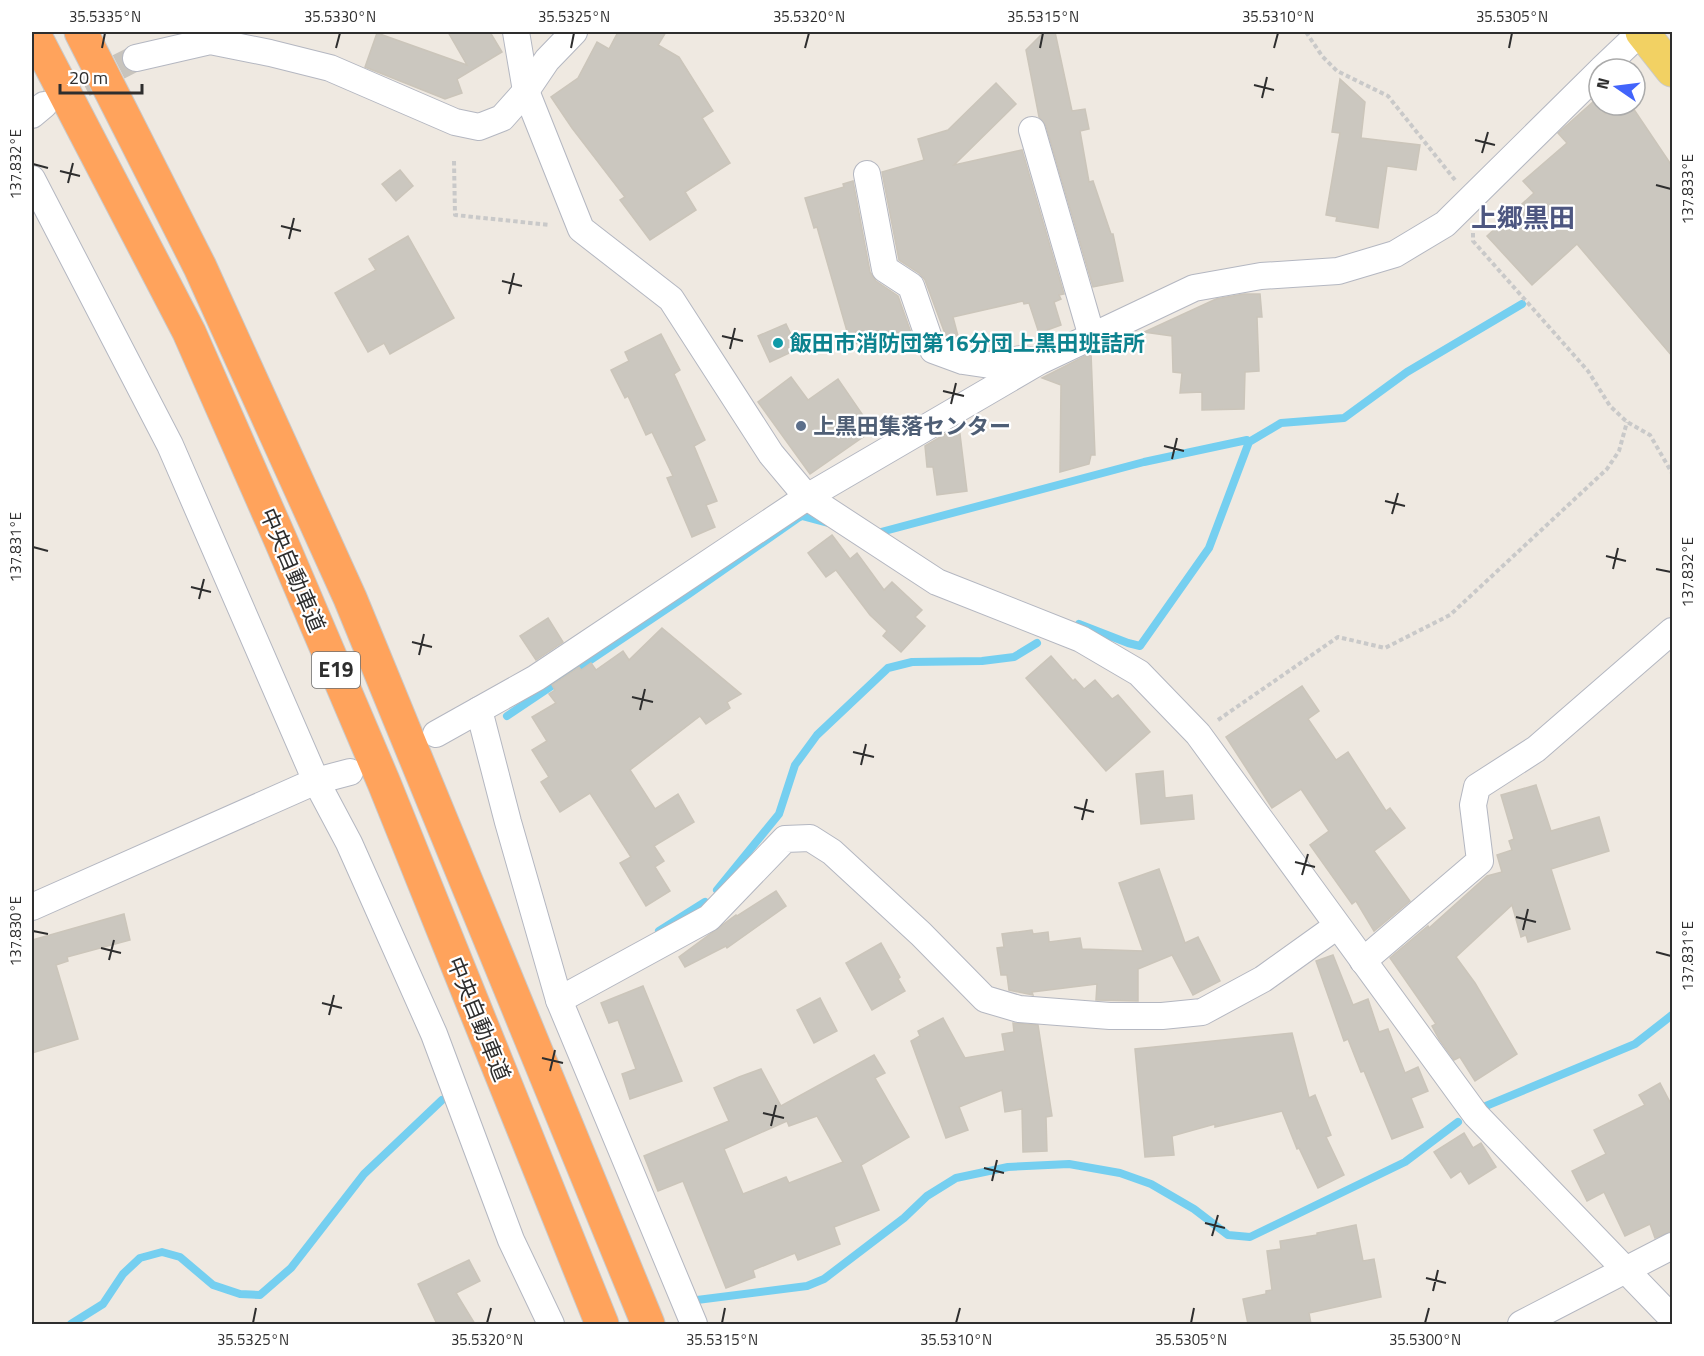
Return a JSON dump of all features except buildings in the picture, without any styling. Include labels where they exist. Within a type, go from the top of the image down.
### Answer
[{"type":"highway","name":"中央自動車道","points":[[33,32],[189,332],[384,783],[602,1324]]},
{"type":"highway","name":"中央自動車道","points":[[81,32],[200,267],[350,598],[648,1324]]},
{"type":"main road","points":[[1642,32],[1672,70]]},
{"type":"street","points":[[516,32],[526,91],[581,228],[671,299],[771,454],[807,497],[938,582],[1081,639],[1139,673],[1198,734],[1476,1115],[1672,1318]]},
{"type":"street","points":[[136,58],[210,41],[270,53],[330,68],[455,122],[479,127],[501,118],[526,91],[547,60],[574,32]]},
{"type":"street","points":[[1614,57],[1642,32]]},
{"type":"street","points":[[436,734],[536,678],[807,497],[1040,361],[1194,288],[1261,276],[1338,271],[1395,254],[1444,224],[1471,200],[1587,83]]},
{"type":"street","points":[[1032,130],[1092,337]]},
{"type":"street","points":[[867,174],[885,269],[911,286],[933,350],[963,361],[990,365],[1021,359],[1040,361]]},
{"type":"street","points":[[32,178],[170,445],[316,781],[349,843],[434,1034],[511,1240],[551,1324]]},
{"type":"street","points":[[1363,961],[1480,861],[1473,805],[1477,787],[1536,749],[1672,631]]},
{"type":"street","points":[[479,710],[508,822],[559,999],[694,1324]]},
{"type":"street","points":[[32,907],[316,781],[350,772]]},
{"type":"street","points":[[559,999],[710,918],[785,839],[810,838],[832,852],[921,934],[984,999],[1019,1009],[1120,1016],[1162,1016],[1202,1012],[1263,979],[1337,926]]},
{"type":"street","points":[[1521,1324],[1672,1246]]},
{"type":"path","points":[[1306,32],[1322,56],[1337,71],[1388,96],[1471,200],[1473,241],[1588,371],[1610,406],[1627,422],[1650,435],[1672,473]]},
{"type":"path","points":[[454,160],[455,215],[581,228]]},
{"type":"path","points":[[1198,734],[1338,637],[1385,648],[1450,615],[1607,469],[1619,451],[1627,422]]},
{"type":"waterway","points":[[1079,624],[1140,646],[1209,548],[1249,442],[1281,423],[1344,418],[1407,372],[1522,304]]},
{"type":"waterway","points":[[881,532],[1144,462],[1247,440],[1249,442]]},
{"type":"waterway","points":[[507,716],[798,518],[802,516],[828,523]]},
{"type":"waterway","points":[[717,890],[779,814],[795,765],[817,735],[888,668],[912,662],[982,661],[1014,657],[1037,643]]},
{"type":"waterway","points":[[659,931],[705,902]]},
{"type":"waterway","points":[[1481,1108],[1635,1044],[1672,1015]]},
{"type":"waterway","points":[[71,1324],[103,1304],[123,1274],[140,1258],[162,1252],[180,1257],[213,1285],[240,1294],[260,1295],[291,1268],[364,1174],[442,1100]]},
{"type":"waterway","points":[[697,1300],[807,1286],[824,1279],[904,1218],[927,1196],[956,1178],[1008,1167],[1069,1164],[1120,1173],[1151,1184],[1194,1209],[1228,1235],[1250,1237],[1405,1162],[1458,1122]]},
{"type":"tunnel","points":[[49,102],[136,58]]},
{"type":"place","name":"飯田市消防団第16分団上黒田班詰所","points":[[778,343]]},
{"type":"place","name":"上黒田集落センター","points":[[801,426]]},
{"type":"district","name":"上郷黒田","points":[[1523,218]]}]
